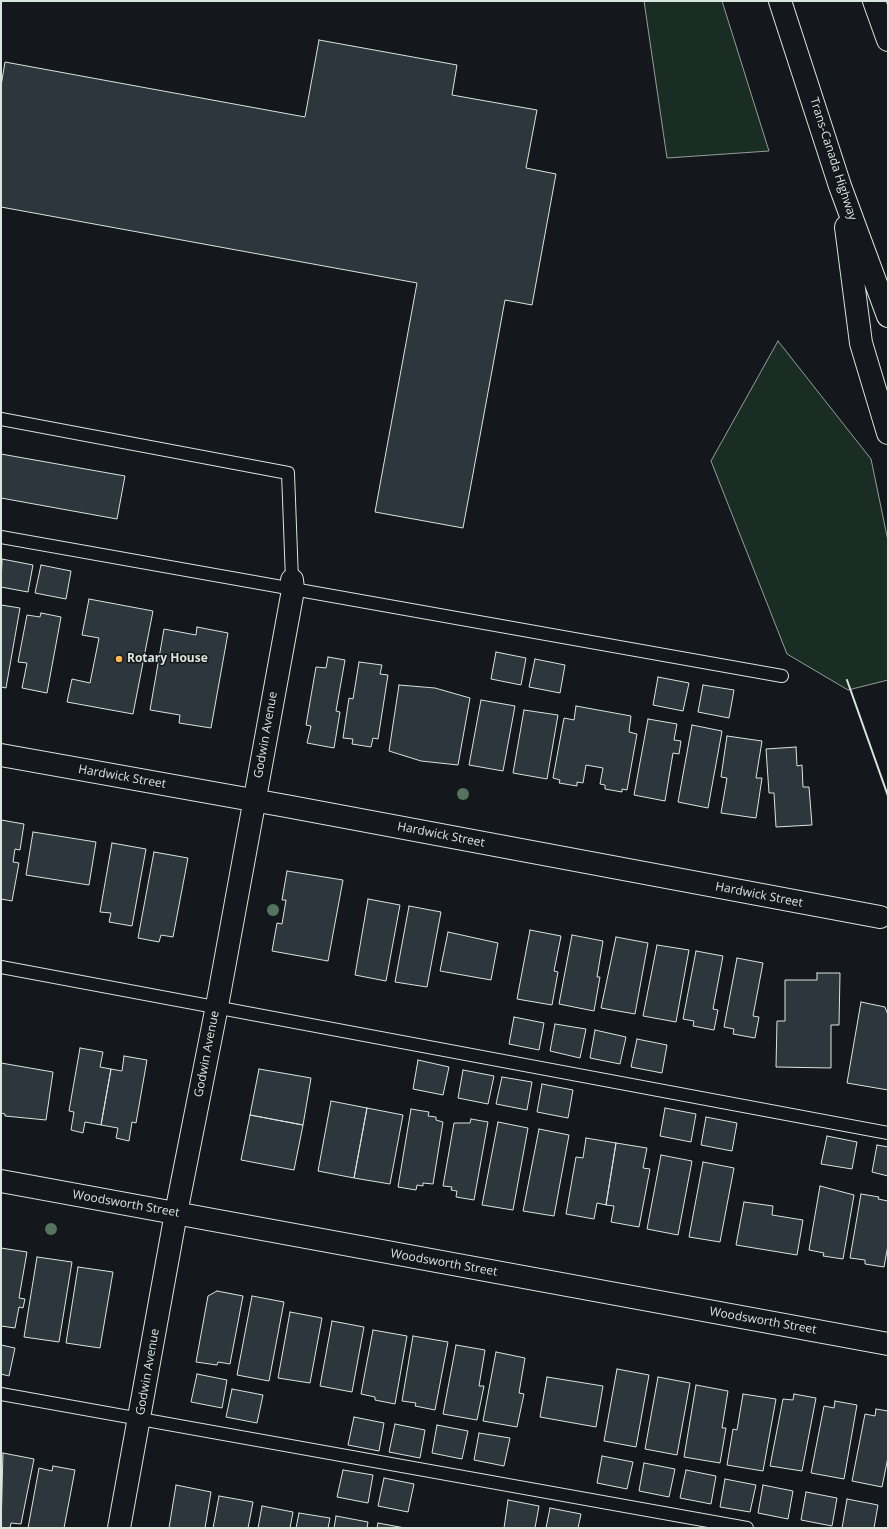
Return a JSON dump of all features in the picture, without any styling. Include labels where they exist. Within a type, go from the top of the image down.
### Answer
[{"type":"main road","name":"Trans-Canada Highway","points":[[780,1],[840,186],[888,316]]},
{"type":"main road","points":[[874,1],[888,40]]},
{"type":"main road","points":[[840,186],[861,343],[888,433]]},
{"type":"main road","name":"Godwin Avenue","points":[[119,1528],[176,1213],[217,1006],[292,585]]},
{"type":"main road","name":"Hardwick Street","points":[[1,755],[880,917]]},
{"type":"main road","name":"Woodsworth Street","points":[[1,1181],[888,1344]]},
{"type":"lane","points":[[1,419],[288,473],[292,585]]},
{"type":"lane","points":[[1,537],[292,585],[782,676]]},
{"type":"lane","points":[[1,967],[217,1006],[888,1133]]},
{"type":"lane","points":[[1,1394],[747,1528]]},
{"type":"green space","points":[[644,1],[722,1],[769,151],[667,158]]},
{"type":"green space","points":[[778,341],[871,459],[888,541],[888,680],[848,690],[787,654],[711,461]]},
{"type":"building","points":[[319,40],[457,65],[452,95],[537,110],[526,168],[556,174],[532,305],[505,300],[463,528],[375,512],[417,283],[1,207],[1,86],[5,62],[305,117]]},
{"type":"building","points":[[1,454],[125,476],[117,519],[1,498]]},
{"type":"building","points":[[2,559],[33,565],[28,592],[1,587]]},
{"type":"building","points":[[41,565],[71,571],[66,599],[35,593]]},
{"type":"building","name":"Rotary House","points":[[89,599],[153,611],[133,714],[67,702],[72,679],[90,683],[99,638],[82,635]]},
{"type":"building","points":[[1,605],[20,608],[6,688],[1,687]]},
{"type":"building","points":[[41,613],[61,617],[47,693],[22,688],[27,663],[18,662],[27,615],[40,617]]},
{"type":"building","points":[[197,627],[228,633],[211,728],[179,723],[180,715],[150,710],[164,629],[196,635]]},
{"type":"building","points":[[496,652],[526,658],[521,685],[491,679]]},
{"type":"building","points":[[328,657],[345,660],[336,711],[340,712],[334,748],[307,743],[311,726],[306,725],[316,667],[326,668]]},
{"type":"building","points":[[535,659],[565,665],[560,693],[529,687]]},
{"type":"building","points":[[359,662],[382,665],[380,674],[388,675],[378,739],[373,738],[371,747],[352,744],[353,739],[343,738],[349,698],[353,699]]},
{"type":"building","points":[[658,677],[689,683],[683,711],[653,705]]},
{"type":"building","points":[[399,685],[435,688],[470,698],[458,765],[421,761],[389,751]]},
{"type":"building","points":[[703,685],[734,690],[729,718],[698,712]]},
{"type":"building","points":[[481,700],[515,706],[503,771],[469,765]]},
{"type":"building","points":[[576,706],[631,716],[629,732],[637,734],[627,790],[622,789],[622,792],[605,789],[605,785],[600,784],[603,768],[586,765],[583,783],[577,782],[577,786],[559,783],[560,780],[553,778],[564,718],[574,720]]},
{"type":"building","points":[[524,710],[558,715],[547,779],[513,773]]},
{"type":"building","points":[[648,719],[677,724],[674,740],[681,741],[679,754],[673,753],[665,801],[634,795]]},
{"type":"building","points":[[692,725],[722,731],[708,808],[678,802]]},
{"type":"building","points":[[727,736],[762,741],[756,778],[762,778],[756,818],[721,813],[727,778],[721,777]]},
{"type":"building","points":[[796,747],[797,766],[802,765],[803,787],[809,787],[812,825],[776,827],[774,793],[769,793],[766,749]]},
{"type":"building","points":[[1,820],[24,824],[20,850],[15,849],[13,862],[19,863],[12,901],[1,899]]},
{"type":"building","points":[[33,832],[96,842],[89,885],[26,875]]},
{"type":"building","points":[[112,843],[146,849],[132,926],[109,922],[111,913],[100,912]]},
{"type":"building","points":[[154,852],[188,858],[173,937],[161,935],[159,942],[138,938]]},
{"type":"building","points":[[287,871],[343,880],[328,961],[272,951],[277,923],[282,924],[286,900],[282,900]]},
{"type":"building","points":[[368,899],[400,905],[386,981],[355,975]]},
{"type":"building","points":[[409,906],[441,912],[427,987],[395,982]]},
{"type":"building","points":[[530,930],[561,936],[554,971],[558,972],[552,1005],[517,999]]},
{"type":"building","points":[[448,932],[498,943],[491,980],[440,971]]},
{"type":"building","points":[[572,935],[603,941],[597,977],[600,977],[594,1011],[559,1004]]},
{"type":"building","points":[[616,937],[648,943],[635,1014],[601,1008]]},
{"type":"building","points":[[657,945],[689,950],[676,1022],[643,1016]]},
{"type":"building","points":[[696,951],[723,956],[713,1009],[718,1010],[714,1030],[693,1026],[694,1021],[683,1019]]},
{"type":"building","points":[[737,958],[763,963],[753,1016],[759,1017],[755,1038],[733,1034],[734,1029],[724,1027]]},
{"type":"building","points":[[817,973],[840,973],[839,1025],[831,1025],[831,1068],[776,1067],[777,1021],[785,1021],[785,980],[817,980]]},
{"type":"building","points":[[861,1002],[885,1007],[888,1015],[888,1090],[847,1083]]},
{"type":"building","points":[[514,1017],[544,1023],[539,1050],[509,1044]]},
{"type":"building","points":[[555,1024],[586,1029],[580,1058],[550,1051]]},
{"type":"building","points":[[595,1030],[626,1037],[620,1064],[590,1058]]},
{"type":"building","points":[[637,1039],[667,1045],[662,1073],[631,1067]]},
{"type":"building","points":[[80,1048],[103,1052],[100,1067],[111,1069],[101,1125],[85,1122],[83,1133],[71,1130],[74,1112],[69,1111]]},
{"type":"building","points":[[124,1056],[147,1060],[136,1123],[132,1122],[129,1141],[116,1138],[118,1128],[101,1125],[111,1069],[122,1071]]},
{"type":"building","points":[[418,1060],[449,1067],[443,1095],[413,1089]]},
{"type":"building","points":[[1,1063],[53,1072],[46,1120],[5,1116],[5,1114],[1,1113]]},
{"type":"building","points":[[259,1069],[311,1078],[303,1125],[250,1115]]},
{"type":"building","points":[[463,1070],[494,1076],[488,1104],[458,1098]]},
{"type":"building","points":[[502,1077],[532,1082],[527,1110],[496,1104]]},
{"type":"building","points":[[542,1084],[573,1090],[568,1118],[537,1112]]},
{"type":"building","points":[[331,1101],[367,1108],[354,1178],[318,1171]]},
{"type":"building","points":[[367,1108],[403,1115],[390,1184],[354,1178]]},
{"type":"building","points":[[665,1108],[696,1114],[691,1142],[660,1136]]},
{"type":"building","points":[[411,1109],[429,1112],[428,1116],[436,1117],[436,1120],[443,1122],[433,1184],[423,1183],[423,1186],[417,1185],[416,1190],[398,1187]]},
{"type":"building","points":[[250,1115],[303,1125],[294,1170],[241,1160]]},
{"type":"building","points":[[706,1117],[737,1123],[732,1151],[701,1145]]},
{"type":"building","points":[[471,1119],[488,1122],[474,1200],[456,1197],[457,1191],[451,1190],[452,1187],[443,1186],[454,1123],[470,1123]]},
{"type":"building","points":[[498,1122],[528,1128],[513,1210],[482,1205]]},
{"type":"building","points":[[539,1129],[569,1135],[554,1216],[523,1211]]},
{"type":"building","points":[[827,1136],[857,1142],[852,1169],[821,1164]]},
{"type":"building","points":[[586,1138],[616,1143],[606,1205],[597,1203],[594,1219],[566,1214],[576,1157],[583,1158]]},
{"type":"building","points":[[616,1143],[647,1148],[643,1168],[650,1169],[639,1227],[611,1222],[614,1206],[606,1205]]},
{"type":"building","points":[[877,1145],[888,1147],[888,1176],[872,1172]]},
{"type":"building","points":[[661,1155],[692,1161],[678,1235],[647,1229]]},
{"type":"building","points":[[703,1162],[734,1168],[720,1242],[689,1237]]},
{"type":"building","points":[[820,1186],[854,1195],[843,1259],[823,1256],[824,1253],[809,1250]]},
{"type":"building","points":[[861,1194],[879,1197],[878,1199],[888,1201],[888,1245],[884,1267],[865,1264],[865,1260],[850,1258]]},
{"type":"building","points":[[744,1202],[773,1206],[772,1215],[803,1220],[797,1255],[736,1245]]},
{"type":"building","points":[[1,1248],[27,1252],[19,1298],[25,1299],[23,1308],[19,1307],[15,1328],[1,1326]]},
{"type":"building","points":[[37,1257],[72,1262],[59,1342],[24,1337]]},
{"type":"building","points":[[78,1267],[113,1272],[100,1348],[66,1343]]},
{"type":"building","points":[[217,1291],[243,1296],[230,1364],[218,1362],[217,1365],[196,1362],[208,1296]]},
{"type":"building","points":[[252,1296],[284,1302],[269,1381],[237,1375]]},
{"type":"building","points":[[290,1312],[322,1318],[310,1383],[278,1378]]},
{"type":"building","points":[[332,1321],[364,1327],[352,1392],[320,1386]]},
{"type":"building","points":[[373,1330],[407,1336],[395,1404],[375,1400],[375,1397],[361,1394]]},
{"type":"building","points":[[413,1336],[448,1342],[435,1410],[415,1406],[416,1403],[402,1401]]},
{"type":"building","points":[[1,1345],[15,1348],[9,1376],[1,1374]]},
{"type":"building","points":[[456,1345],[485,1350],[479,1386],[484,1386],[477,1420],[443,1414]]},
{"type":"building","points":[[496,1352],[525,1358],[519,1393],[524,1394],[517,1427],[483,1421]]},
{"type":"building","points":[[617,1369],[649,1375],[636,1447],[604,1441]]},
{"type":"building","points":[[197,1374],[227,1380],[222,1408],[191,1402]]},
{"type":"building","points":[[547,1377],[603,1386],[596,1427],[540,1417]]},
{"type":"building","points":[[658,1377],[690,1383],[677,1455],[645,1449]]},
{"type":"building","points":[[696,1385],[728,1391],[722,1428],[726,1428],[720,1463],[684,1457]]},
{"type":"building","points":[[232,1389],[263,1395],[257,1423],[226,1417]]},
{"type":"building","points":[[743,1394],[776,1399],[763,1471],[727,1465],[733,1429],[737,1430]]},
{"type":"building","points":[[794,1394],[816,1398],[802,1471],[770,1466],[783,1399],[793,1400]]},
{"type":"building","points":[[835,1401],[857,1405],[844,1479],[811,1473],[824,1406],[834,1408]]},
{"type":"building","points":[[876,1409],[888,1411],[888,1457],[882,1487],[852,1481],[865,1414],[875,1416]]},
{"type":"building","points":[[354,1417],[384,1423],[379,1451],[348,1445]]},
{"type":"building","points":[[395,1424],[425,1430],[420,1458],[389,1452]]},
{"type":"building","points":[[437,1425],[468,1431],[462,1459],[432,1453]]},
{"type":"building","points":[[479,1433],[510,1438],[504,1466],[474,1460]]},
{"type":"building","points":[[3,1453],[34,1459],[21,1524],[11,1523],[10,1528],[1,1528]]},
{"type":"building","points":[[602,1456],[633,1462],[627,1489],[597,1483]]},
{"type":"building","points":[[644,1463],[675,1469],[669,1497],[639,1491]]},
{"type":"building","points":[[53,1466],[75,1470],[64,1528],[28,1528],[39,1468],[52,1471]]},
{"type":"building","points":[[343,1470],[373,1475],[368,1503],[337,1497]]},
{"type":"building","points":[[686,1470],[716,1476],[711,1504],[680,1498]]},
{"type":"building","points":[[384,1478],[414,1484],[408,1512],[378,1506]]},
{"type":"building","points":[[725,1479],[756,1485],[750,1512],[720,1507]]},
{"type":"building","points":[[176,1485],[211,1492],[205,1528],[169,1528]]},
{"type":"building","points":[[763,1485],[793,1491],[788,1519],[758,1513]]},
{"type":"building","points":[[806,1492],[837,1498],[832,1526],[801,1520]]},
{"type":"building","points":[[219,1496],[253,1502],[248,1528],[213,1528]]},
{"type":"building","points":[[847,1499],[878,1505],[874,1528],[842,1528]]},
{"type":"building","points":[[508,1500],[539,1506],[535,1528],[504,1528]]},
{"type":"building","points":[[262,1506],[293,1512],[290,1528],[258,1528]]},
{"type":"building","points":[[550,1508],[581,1514],[578,1528],[546,1528]]},
{"type":"building","points":[[299,1513],[330,1518],[328,1528],[296,1528]]},
{"type":"building","points":[[336,1516],[368,1522],[367,1528],[334,1528]]},
{"type":"building","points":[[378,1523],[405,1528],[377,1528]]},
{"type":"wall","points":[[847,680],[888,796]]},
{"type":"place","name":"Rotary House","points":[[119,659]]}]
